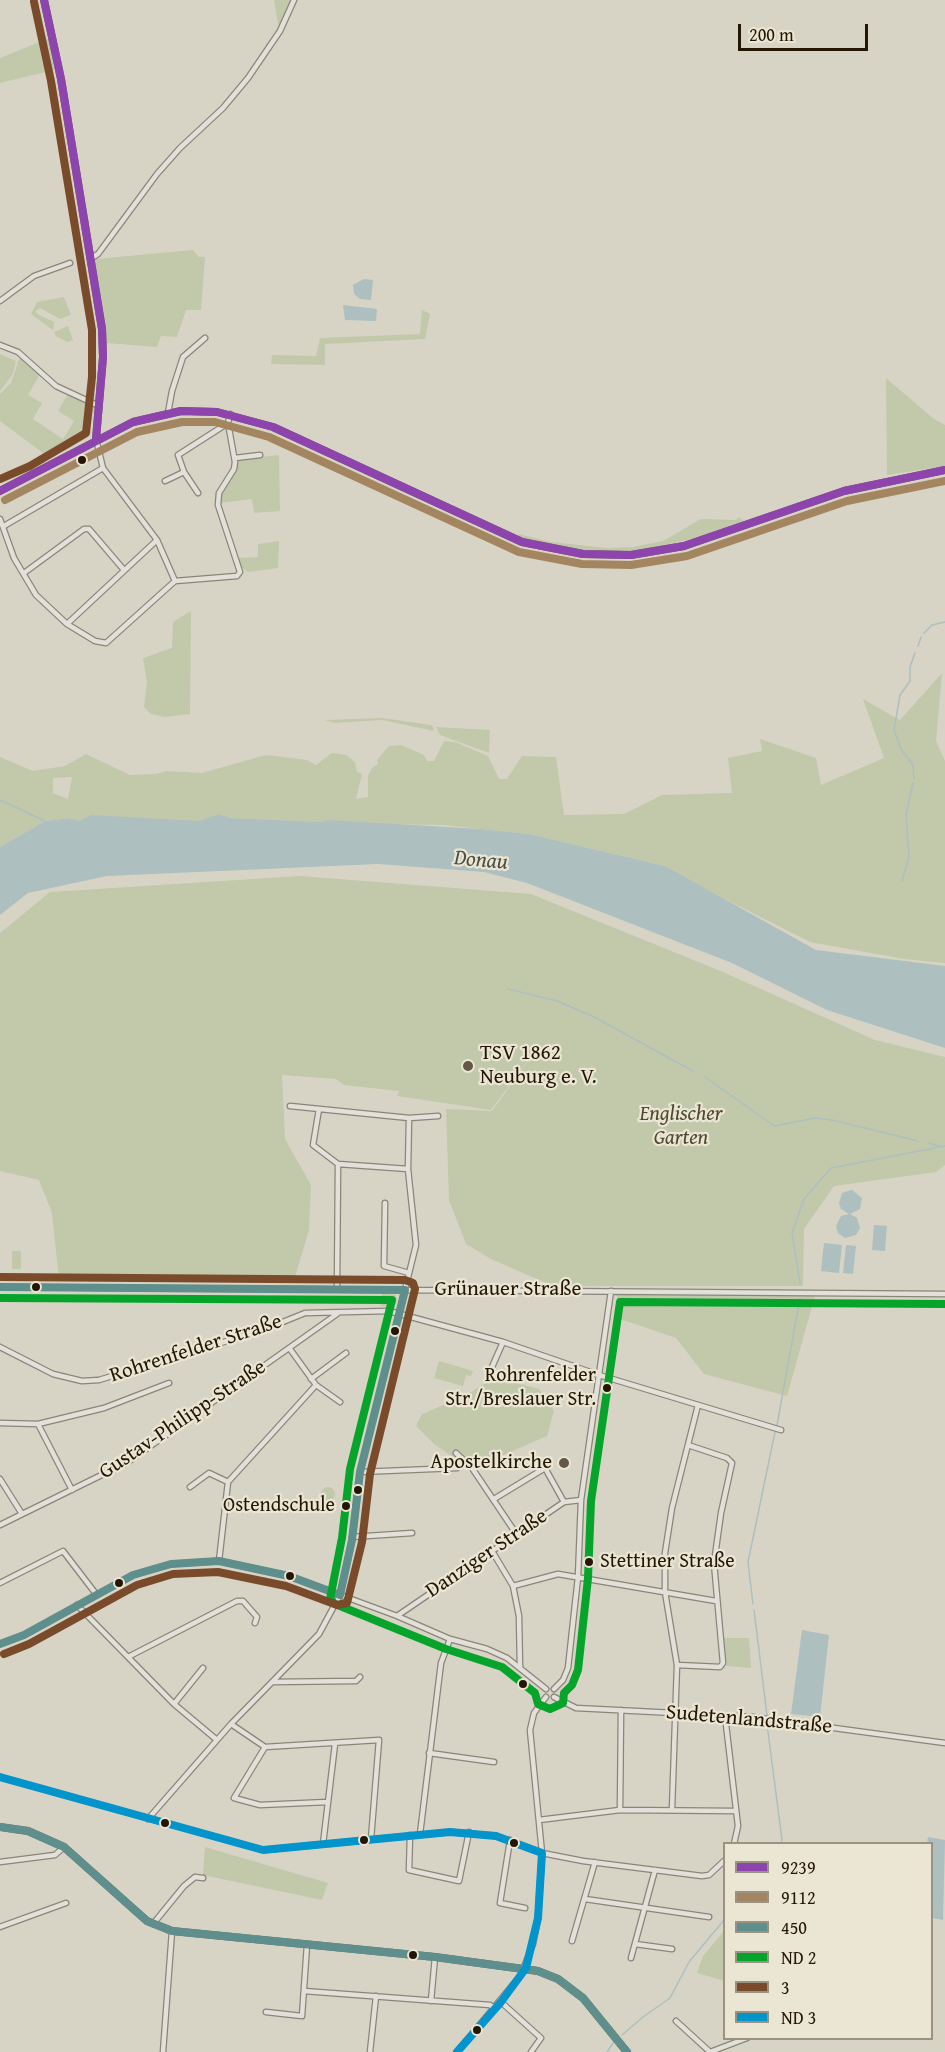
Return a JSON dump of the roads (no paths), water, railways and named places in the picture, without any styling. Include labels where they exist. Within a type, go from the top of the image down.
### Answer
[{"type":"main road","points":[[44,0],[61,79],[104,343],[96,439]]},
{"type":"main road","points":[[0,491],[35,475],[96,439],[133,422],[168,413],[198,410],[230,414],[273,427],[504,536],[548,549],[583,554],[631,555],[684,546],[844,491],[945,470]]},
{"type":"main road","points":[[0,1827],[28,1830],[64,1847],[153,1924],[172,1931],[526,1968],[558,1980],[583,1998],[627,2052]]},
{"type":"street","points":[[90,259],[98,254],[165,165],[216,115],[248,78],[280,31],[294,0]]},
{"type":"street","points":[[0,301],[34,276],[70,263]]},
{"type":"street","points":[[168,413],[172,391],[183,357],[205,338]]},
{"type":"street","points":[[0,345],[18,352],[56,386],[99,406]]},
{"type":"street","points":[[0,519],[14,558],[36,595],[67,624],[95,642],[106,643],[175,581],[237,576],[240,572],[218,505],[219,493],[234,470],[235,458],[228,423],[230,414]]},
{"type":"street","points":[[198,493],[178,460],[180,452],[228,423]]},
{"type":"street","points":[[96,439],[103,468],[157,540],[175,581]]},
{"type":"street","points":[[235,458],[260,456]]},
{"type":"street","points":[[4,526],[103,468]]},
{"type":"street","points":[[165,481],[184,472]]},
{"type":"street","points":[[24,573],[84,529],[89,529],[124,570]]},
{"type":"street","points":[[67,624],[157,540]]},
{"type":"street","points":[[290,1106],[409,1118],[438,1116]]},
{"type":"street","points":[[319,1109],[313,1145],[338,1164],[408,1169]]},
{"type":"street","points":[[148,1819],[231,1724],[319,1634],[340,1595],[352,1537],[360,1472],[397,1313],[416,1245],[408,1169],[409,1118]]},
{"type":"street","points":[[337,1288],[338,1164]]},
{"type":"street","points":[[385,1203],[384,1266],[409,1273]]},
{"type":"street","name":"Grünauer Straße","points":[[0,1287],[945,1294]]},
{"type":"street","points":[[0,1644],[24,1635],[133,1575],[169,1564],[219,1561],[289,1576],[397,1616],[450,1639],[487,1650],[507,1658],[546,1689],[554,1689],[563,1680],[568,1668],[578,1577],[580,1500],[611,1291]]},
{"type":"street","name":"Rohrenfelder Straße","points":[[0,1347],[53,1374],[82,1381],[99,1380],[263,1330],[305,1313],[386,1311],[503,1342],[599,1375],[781,1430]]},
{"type":"street","name":"Gustav-Philipp-Straße","points":[[0,1525],[128,1462],[337,1314]]},
{"type":"street","points":[[492,1367],[503,1342]]},
{"type":"street","points":[[290,1349],[316,1385],[340,1402]]},
{"type":"street","points":[[311,1379],[346,1353]]},
{"type":"street","points":[[0,1423],[38,1424],[104,1408],[169,1383]]},
{"type":"street","points":[[219,1561],[228,1482],[316,1385]]},
{"type":"street","points":[[672,1809],[677,1665],[665,1592],[665,1553],[672,1508],[698,1405]]},
{"type":"street","points":[[38,1424],[72,1490]]},
{"type":"street","points":[[677,1665],[720,1667],[723,1663],[714,1563],[732,1463],[727,1458],[688,1445]]},
{"type":"street","points":[[456,1453],[472,1468],[517,1534]]},
{"type":"street","points":[[360,1472],[457,1468]]},
{"type":"street","points":[[494,1499],[544,1468],[564,1502]]},
{"type":"street","points":[[189,1487],[209,1473],[228,1482]]},
{"type":"street","points":[[0,1479],[22,1514]]},
{"type":"street","name":"Danziger Straße","points":[[397,1616],[564,1502],[580,1500]]},
{"type":"street","points":[[352,1537],[412,1533]]},
{"type":"street","points":[[0,1583],[63,1551],[96,1594]]},
{"type":"street","points":[[492,1551],[513,1586],[519,1616],[520,1668]]},
{"type":"street","points":[[513,1586],[558,1574],[716,1601]]},
{"type":"street","points":[[128,1657],[237,1601],[243,1601],[257,1617],[255,1623]]},
{"type":"street","points":[[77,1605],[174,1704],[217,1740]]},
{"type":"street","points":[[420,1834],[441,1663],[450,1639]]},
{"type":"street","points":[[174,1704],[202,1668]]},
{"type":"street","points":[[272,1682],[356,1681],[360,1677]]},
{"type":"street","points":[[458,2052],[501,2002],[526,1968],[538,1918],[542,1853],[530,1730],[534,1713],[546,1697],[546,1689]]},
{"type":"street","points":[[546,1697],[554,1697],[554,1689]]},
{"type":"street","name":"Sudetenlandstraße","points":[[554,1697],[576,1708],[753,1716],[945,1743]]},
{"type":"street","points":[[620,1810],[621,1710]]},
{"type":"street","points":[[725,1716],[738,1826],[735,1842]]},
{"type":"street","points":[[231,1724],[265,1747],[379,1740],[371,1839]]},
{"type":"street","points":[[323,1844],[335,1744]]},
{"type":"street","points":[[265,1747],[234,1798],[260,1805],[327,1802]]},
{"type":"street","points":[[429,1752],[494,1762]]},
{"type":"street","points":[[0,1777],[262,1850],[420,1834],[469,1832],[510,1840],[542,1853],[656,1870],[710,1875],[723,1862]]},
{"type":"street","points":[[539,1820],[620,1810],[736,1810]]},
{"type":"street","points":[[410,1835],[409,1870],[459,1881],[469,1832]]},
{"type":"street","points":[[510,1840],[500,1903],[525,1908]]},
{"type":"street","points":[[0,1862],[55,1855],[64,1847]]},
{"type":"street","points":[[572,1941],[595,1862]]},
{"type":"street","points":[[631,1958],[656,1870]]},
{"type":"street","points":[[153,1924],[184,1887],[195,1877],[203,1878]]},
{"type":"street","points":[[585,1899],[709,1917]]},
{"type":"street","points":[[0,1927],[66,1903]]},
{"type":"street","points":[[163,2052],[172,1931]]},
{"type":"street","points":[[635,1944],[672,1949]]},
{"type":"street","points":[[266,2012],[302,2016],[307,1945]]},
{"type":"street","points":[[431,2001],[435,1957]]},
{"type":"street","points":[[304,1990],[490,2005],[495,2009]]},
{"type":"street","points":[[370,2052],[376,1996]]},
{"type":"street","points":[[501,2002],[541,2038],[531,2052]]},
{"type":"street","points":[[676,2021],[710,2052],[742,2040]]},
{"type":"water","points":[[364,279],[373,280],[371,300],[360,299],[354,294],[353,285]]},
{"type":"water","points":[[343,305],[377,309],[376,321],[345,320]]},
{"type":"water","name":"Donau","points":[[219,814],[231,818],[322,822],[328,820],[529,834],[665,866],[816,950],[945,966],[945,1048],[827,1010],[732,963],[527,883],[484,872],[378,864],[107,876],[28,893],[0,915],[0,847],[45,821],[69,818],[79,821],[91,815],[199,821]]},
{"type":"water","points":[[852,1190],[862,1198],[860,1209],[850,1214],[857,1218],[860,1228],[856,1235],[845,1238],[838,1233],[836,1226],[841,1216],[849,1214],[841,1209],[839,1203],[842,1193]]},
{"type":"water","points":[[874,1225],[887,1226],[885,1251],[872,1250]]},
{"type":"water","points":[[824,1243],[842,1245],[839,1273],[821,1271]]},
{"type":"water","points":[[846,1245],[856,1246],[853,1274],[843,1273]]},
{"type":"water","points":[[802,1630],[829,1635],[820,1717],[791,1714]]},
{"type":"water","points":[[928,1837],[945,1840],[943,1920],[933,1918],[933,1842],[927,1842]]},
{"type":"waterway","points":[[924,633],[932,625],[945,622]]},
{"type":"waterway","points":[[918,646],[921,637]]},
{"type":"waterway","points":[[914,779],[913,765],[901,749],[894,730],[900,695],[910,681],[910,667],[915,653]]},
{"type":"waterway","points":[[902,881],[909,857],[906,814],[913,783]]},
{"type":"waterway","points":[[0,800],[45,821]]},
{"type":"waterway","points":[[508,989],[557,1001],[594,1017],[693,1071]]},
{"type":"waterway","points":[[705,1077],[774,1126],[815,1118],[918,1141]]},
{"type":"waterway","points":[[929,1143],[939,1146]]},
{"type":"waterway","points":[[800,1283],[792,1233],[804,1199],[831,1168],[945,1146]]},
{"type":"waterway","points":[[777,1425],[800,1298]]},
{"type":"waterway","points":[[753,1604],[748,1562],[775,1432]]},
{"type":"waterway","points":[[754,1610],[767,1715]]},
{"type":"waterway","points":[[767,1724],[781,1842]]},
{"type":"waterway","points":[[622,2035],[670,1998],[689,1962],[723,1921]]},
{"type":"waterway","points":[[607,2052],[614,2042]]},
{"type":"place","name":"TSV 1862 Neuburg e. V.","points":[[468,1066]]},
{"type":"place","name":"Rohrenfelder Str./Breslauer Str.","points":[[607,1388]]},
{"type":"place","name":"Apostelkirche","points":[[564,1463]]},
{"type":"place","name":"Ostendschule","points":[[346,1506]]},
{"type":"place","name":"Stettiner Straße","points":[[589,1562]]},
{"type":"park label","name":"Englischer Garten","points":[[681,1127]]}]
